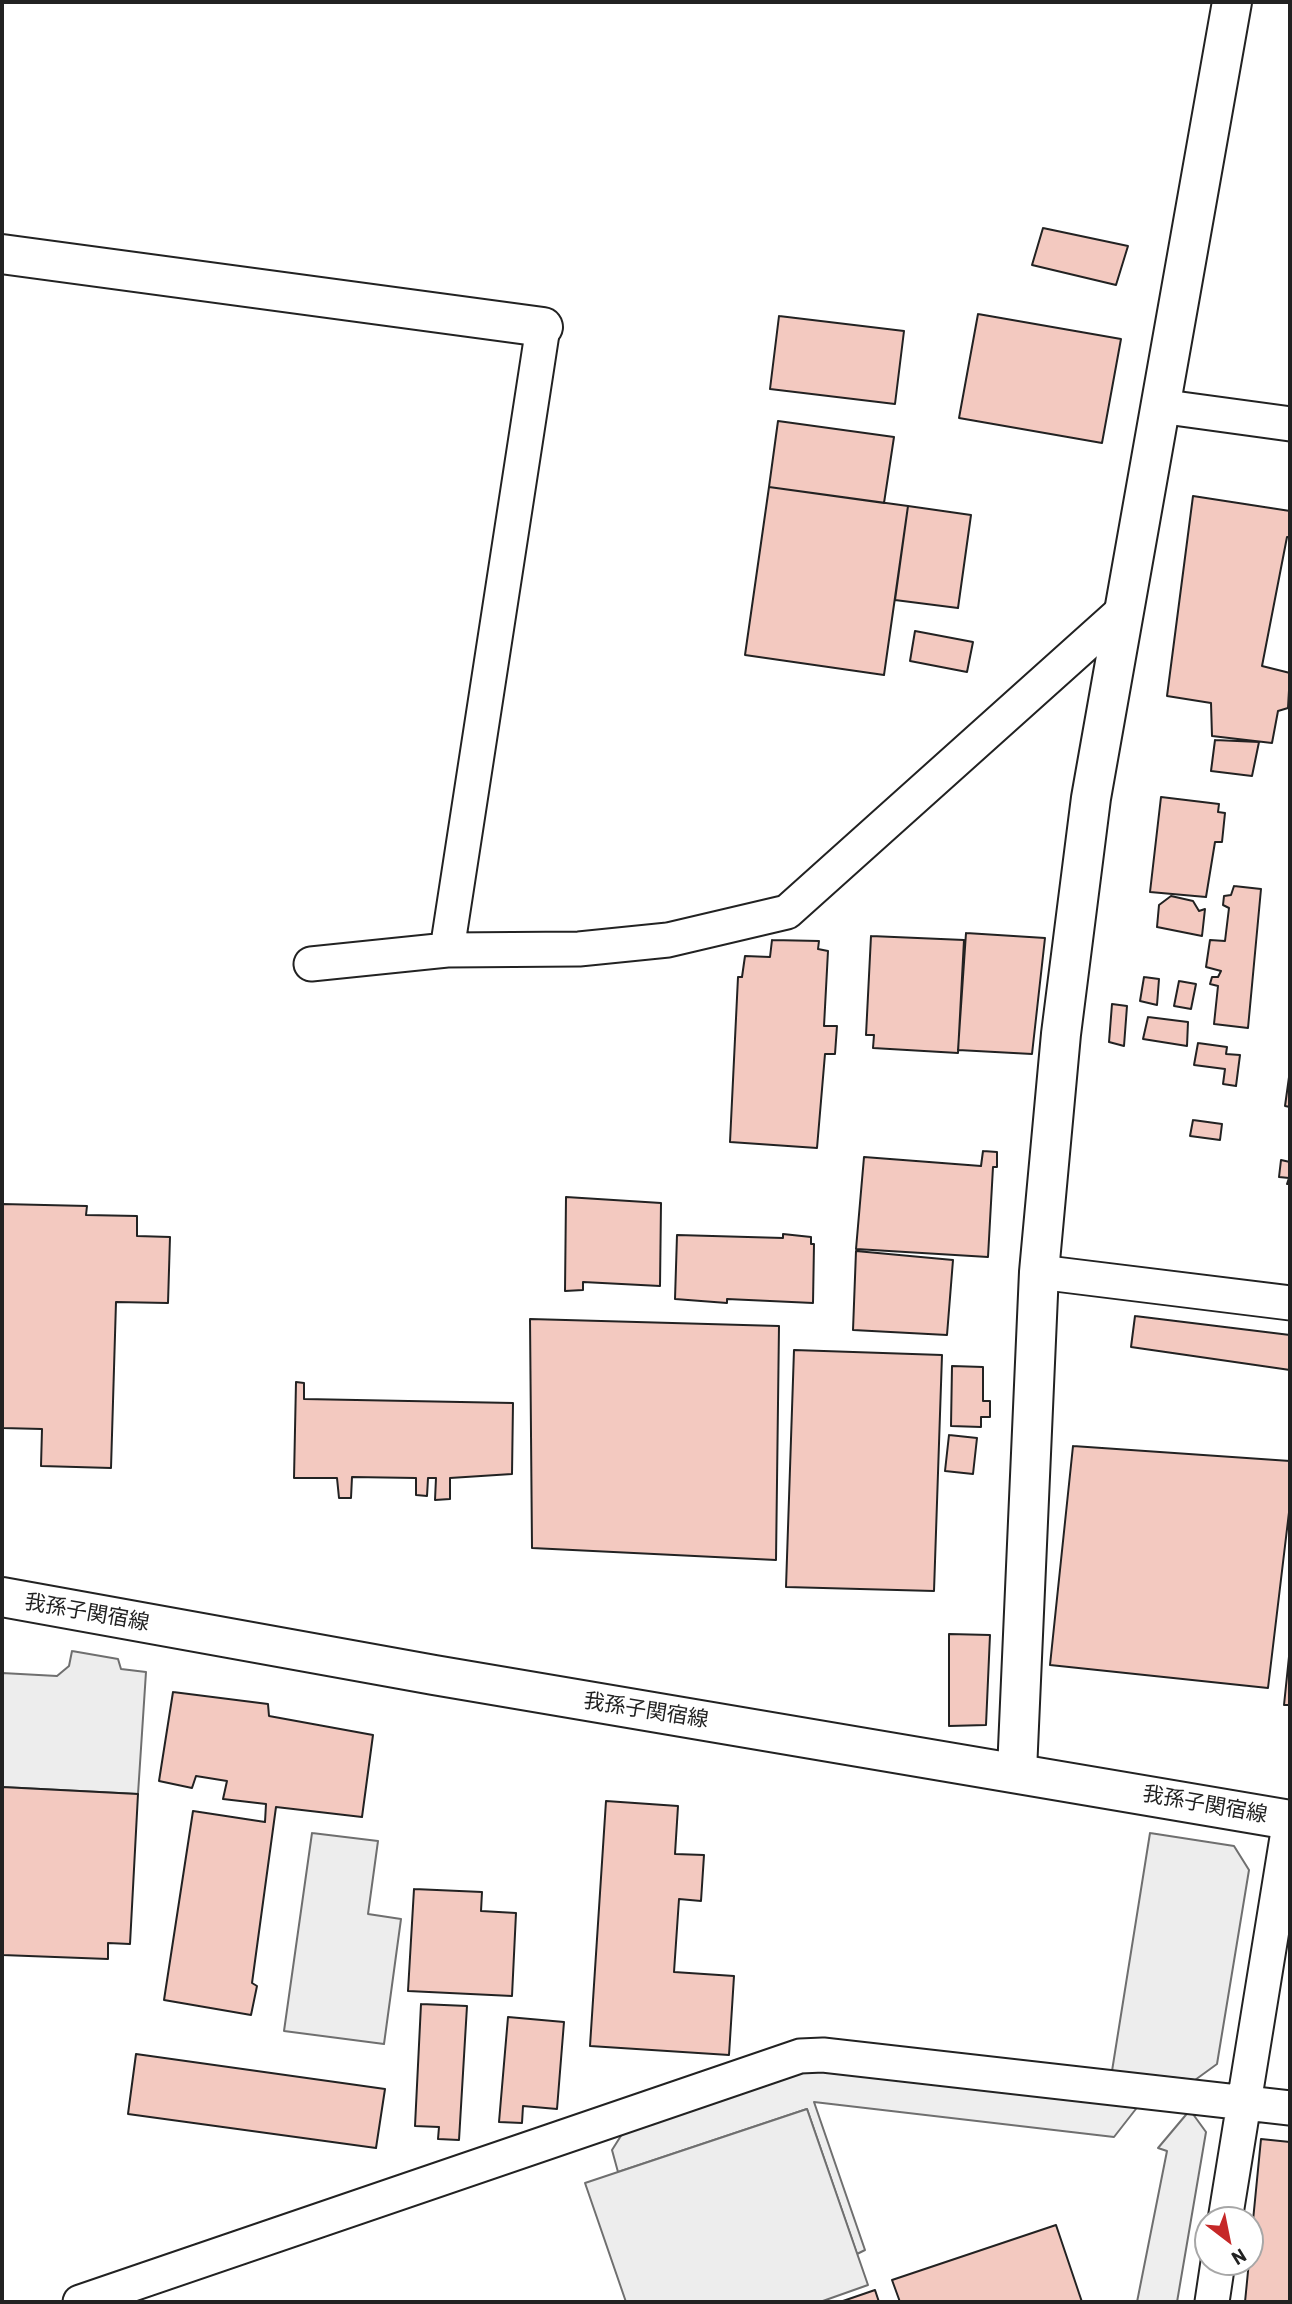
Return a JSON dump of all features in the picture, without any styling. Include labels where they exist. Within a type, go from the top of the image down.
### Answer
[{"type":"street","points":[[1017,1771],[1039,1272],[1061,1034],[1091,798],[1232,2]]},
{"type":"street","points":[[2,254],[543,327],[447,950]]},
{"type":"street","points":[[1159,406],[1290,424]]},
{"type":"street","points":[[311,964],[447,950],[579,949],[668,940],[787,912],[1126,608]]},
{"type":"street","points":[[1039,1272],[1290,1303]]},
{"type":"street","name":"我孫子関宿線","points":[[2,1597],[434,1675],[1290,1819]]},
{"type":"street","points":[[1227,2206],[1290,1819]]},
{"type":"street","points":[[80,2302],[158,2290],[800,2056],[823,2054],[1290,2108]]},
{"type":"street","points":[[1212,2302],[1216,2276]]},
{"type":"shaded area","points":[[72,1651],[118,1659],[121,1669],[146,1672],[138,1794],[2,1787],[2,1673],[57,1676],[69,1666]]},
{"type":"shaded area","points":[[312,1833],[378,1841],[368,1914],[401,1919],[384,2044],[284,2031]]},
{"type":"shaded area","points":[[1150,1833],[1234,1846],[1249,1870],[1217,2064],[1195,2080],[1112,2071]]},
{"type":"shaded area","points":[[818,2071],[1139,2105],[1114,2137],[814,2102],[865,2250],[857,2254],[807,2109],[618,2172],[612,2150],[624,2131],[790,2075]]},
{"type":"shaded area","points":[[807,2109],[868,2285],[820,2302],[626,2302],[585,2183]]},
{"type":"shaded area","points":[[1190,2110],[1206,2132],[1177,2302],[1137,2302],[1167,2151],[1158,2148]]},
{"type":"building","points":[[1043,228],[1128,246],[1116,285],[1032,265]]},
{"type":"building","points":[[978,314],[1121,339],[1102,443],[959,418]]},
{"type":"building","points":[[779,316],[904,331],[895,404],[770,389]]},
{"type":"building","points":[[778,421],[894,437],[884,503],[769,487]]},
{"type":"building","points":[[769,487],[908,506],[884,675],[745,655]]},
{"type":"building","points":[[1193,496],[1290,511],[1290,537],[1287,537],[1262,666],[1290,673],[1288,708],[1278,711],[1272,743],[1212,736],[1211,703],[1167,696]]},
{"type":"building","points":[[908,506],[971,515],[958,608],[895,600]]},
{"type":"building","points":[[915,631],[973,642],[967,672],[910,661]]},
{"type":"building","points":[[1215,740],[1259,742],[1252,776],[1211,771]]},
{"type":"building","points":[[1161,797],[1219,804],[1218,812],[1225,813],[1222,842],[1215,842],[1206,897],[1150,892]]},
{"type":"building","points":[[1234,886],[1261,889],[1248,1028],[1214,1024],[1218,986],[1210,984],[1212,977],[1218,977],[1221,971],[1206,967],[1210,940],[1225,941],[1229,908],[1223,905],[1224,896],[1231,895]]},
{"type":"building","points":[[1171,896],[1193,901],[1199,911],[1205,909],[1202,936],[1157,927],[1159,905]]},
{"type":"building","points":[[966,933],[1045,938],[1032,1054],[958,1050]]},
{"type":"building","points":[[871,936],[964,940],[958,1053],[873,1048],[874,1035],[866,1035]]},
{"type":"building","points":[[772,940],[819,941],[818,949],[828,951],[824,1026],[837,1026],[835,1054],[825,1054],[817,1148],[730,1142],[738,977],[742,977],[745,956],[770,957]]},
{"type":"building","points":[[1144,977],[1159,979],[1157,1005],[1140,1001]]},
{"type":"building","points":[[1179,981],[1196,984],[1191,1009],[1174,1006]]},
{"type":"building","points":[[1112,1004],[1127,1006],[1124,1046],[1109,1042]]},
{"type":"building","points":[[1148,1017],[1188,1022],[1187,1046],[1143,1039]]},
{"type":"building","points":[[1198,1043],[1227,1047],[1226,1054],[1240,1055],[1236,1086],[1223,1084],[1225,1069],[1194,1065]]},
{"type":"building","points":[[1290,1070],[1290,1107],[1285,1106]]},
{"type":"building","points":[[1193,1120],[1222,1124],[1220,1140],[1190,1136]]},
{"type":"building","points":[[983,1151],[997,1152],[997,1167],[993,1167],[988,1257],[856,1249],[864,1157],[981,1166]]},
{"type":"building","points":[[1281,1160],[1290,1162],[1290,1184],[1287,1184],[1289,1178],[1279,1177]]},
{"type":"building","points":[[566,1197],[661,1203],[660,1286],[583,1282],[583,1290],[565,1291]]},
{"type":"building","points":[[2,1204],[87,1206],[86,1215],[137,1216],[137,1236],[170,1237],[168,1303],[116,1302],[111,1468],[41,1466],[42,1429],[2,1428]]},
{"type":"building","points":[[783,1234],[811,1237],[811,1244],[814,1244],[813,1303],[727,1299],[727,1303],[675,1299],[677,1235],[783,1238]]},
{"type":"building","points":[[856,1251],[953,1260],[947,1335],[853,1330]]},
{"type":"building","points":[[1135,1316],[1290,1335],[1290,1370],[1131,1347]]},
{"type":"building","points":[[530,1319],[779,1326],[776,1560],[532,1548]]},
{"type":"building","points":[[794,1350],[942,1355],[934,1591],[786,1587]]},
{"type":"building","points":[[952,1366],[983,1367],[983,1401],[990,1401],[990,1417],[981,1417],[981,1427],[951,1426]]},
{"type":"building","points":[[296,1382],[304,1383],[304,1399],[513,1403],[512,1474],[450,1478],[450,1499],[435,1500],[436,1478],[428,1478],[427,1496],[416,1495],[416,1478],[352,1477],[351,1498],[339,1498],[337,1478],[294,1478]]},
{"type":"building","points":[[949,1435],[977,1438],[973,1474],[945,1471]]},
{"type":"building","points":[[1073,1446],[1290,1461],[1290,1504],[1268,1688],[1050,1665]]},
{"type":"building","points":[[949,1634],[990,1635],[986,1725],[949,1726]]},
{"type":"building","points":[[1290,1647],[1290,1705],[1284,1705]]},
{"type":"building","points":[[173,1692],[268,1704],[269,1716],[373,1735],[362,1817],[276,1807],[252,1983],[257,1986],[251,2015],[164,2000],[193,1811],[265,1822],[266,1804],[223,1799],[227,1781],[196,1776],[192,1788],[159,1781]]},
{"type":"building","points":[[2,1787],[138,1794],[130,1944],[108,1943],[108,1959],[2,1955]]},
{"type":"building","points":[[606,1801],[678,1806],[675,1854],[704,1855],[701,1901],[679,1899],[674,1972],[734,1976],[729,2055],[590,2046]]},
{"type":"building","points":[[414,1889],[482,1892],[481,1911],[516,1913],[512,1996],[408,1991]]},
{"type":"building","points":[[421,2004],[467,2006],[459,2140],[438,2139],[439,2127],[415,2126]]},
{"type":"building","points":[[508,2017],[564,2022],[557,2109],[523,2106],[522,2123],[499,2122]]},
{"type":"building","points":[[136,2054],[385,2089],[376,2148],[128,2114]]},
{"type":"building","points":[[1261,2139],[1290,2142],[1290,2302],[1245,2302],[1248,2276],[1264,2276],[1264,2206],[1254,2206]]},
{"type":"building","points":[[1056,2225],[1082,2302],[900,2302],[892,2280]]},
{"type":"building","points":[[875,2290],[879,2302],[840,2302]]}]
